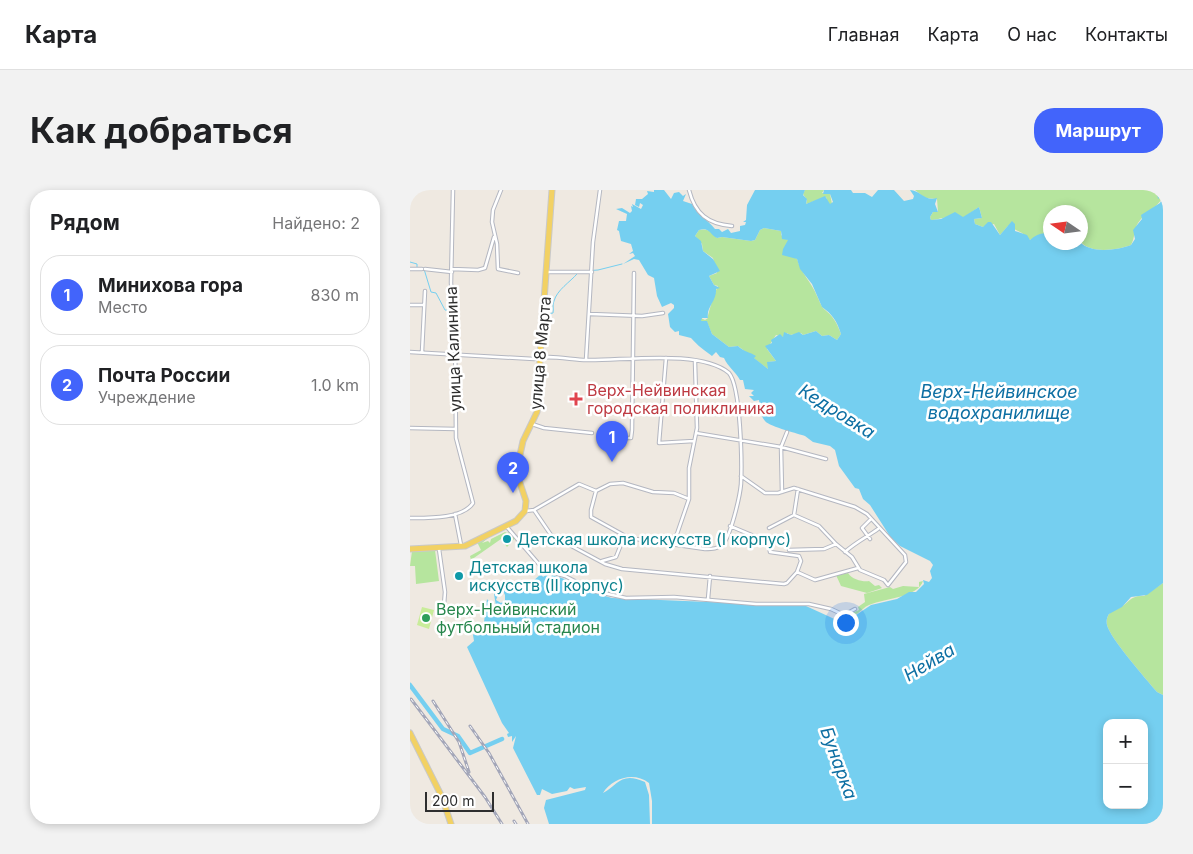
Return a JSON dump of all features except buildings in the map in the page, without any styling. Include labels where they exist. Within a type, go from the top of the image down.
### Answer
[{"type":"main road","name":"улица 8 Марта","points":[[525,511],[526,501],[519,480],[518,464],[523,441],[538,409],[552,190]]},
{"type":"main road","points":[[410,549],[461,546],[506,526],[518,519],[525,511]]},
{"type":"main road","points":[[410,733],[413,745],[442,797],[451,824]]},
{"type":"street","name":"улица Калинина","points":[[453,190],[452,270],[456,356],[457,447],[473,499],[471,506],[455,513]]},
{"type":"street","points":[[501,190],[493,210],[492,222],[498,269],[518,272]]},
{"type":"street","points":[[586,360],[591,270],[600,190]]},
{"type":"street","points":[[689,190],[694,207],[699,213],[715,224],[732,226]]},
{"type":"street","points":[[410,268],[452,270],[484,268],[495,235]]},
{"type":"street","points":[[546,272],[591,270]]},
{"type":"street","points":[[622,438],[631,438],[634,372],[631,359],[634,274]]},
{"type":"street","points":[[422,352],[425,291]]},
{"type":"street","points":[[410,305],[423,305]]},
{"type":"street","points":[[590,314],[634,316],[663,313]]},
{"type":"street","points":[[410,352],[534,359],[540,356],[586,360],[666,358],[722,368],[733,378],[739,442],[740,491],[725,540],[718,548],[705,549],[666,542],[658,543],[624,536],[592,517],[591,510],[596,491]]},
{"type":"street","points":[[666,358],[659,443],[694,441]]},
{"type":"street","points":[[666,542],[677,534],[688,499],[689,468],[696,433],[695,362]]},
{"type":"street","points":[[531,424],[544,428],[592,433]]},
{"type":"street","points":[[410,428],[456,429]]},
{"type":"street","points":[[782,492],[781,447],[787,432]]},
{"type":"street","points":[[696,433],[739,442],[781,447],[826,459]]},
{"type":"street","points":[[740,476],[763,492],[782,492],[790,488],[798,489],[848,503],[871,519],[907,559],[905,564],[888,585],[882,579],[858,568],[852,557],[819,526],[794,515]]},
{"type":"street","points":[[525,511],[534,510],[578,484],[596,491],[610,484],[621,483],[653,492],[674,493],[688,499]]},
{"type":"street","points":[[794,515],[798,489]]},
{"type":"street","points":[[534,510],[551,535],[600,561],[626,570],[786,584],[797,572],[801,563],[800,557],[770,552],[768,542],[730,526]]},
{"type":"street","points":[[410,518],[435,518],[455,513],[461,546]]},
{"type":"street","points":[[769,528],[794,515]]},
{"type":"street","points":[[870,540],[862,528],[871,519]]},
{"type":"street","points":[[506,526],[544,570],[565,576],[592,590],[626,598],[646,596],[708,599],[756,604],[809,604],[831,609],[842,615],[855,609]]},
{"type":"street","points":[[845,552],[856,541],[879,528]]},
{"type":"street","points":[[600,561],[616,557],[624,536]]},
{"type":"street","points":[[789,550],[824,548],[836,544]]},
{"type":"street","points":[[439,548],[445,592],[444,605]]},
{"type":"street","points":[[797,572],[815,580],[858,568]]},
{"type":"street","points":[[708,599],[710,576]]},
{"type":"green space","points":[[805,190],[824,190],[822,193],[830,194],[832,204],[828,204],[826,197],[806,204],[807,200],[803,194]]},
{"type":"green space","points":[[915,190],[1163,190],[1158,194],[1159,198],[1161,195],[1163,197],[1158,204],[1138,223],[1131,245],[1104,250],[1088,247],[1088,205],[1043,205],[1043,234],[1030,240],[1022,233],[1008,226],[1000,235],[994,224],[983,227],[975,224],[974,219],[982,218],[979,207],[963,218],[951,217],[931,220],[930,217],[933,212],[938,212],[937,199],[925,198]]},
{"type":"green space","points":[[764,228],[781,231],[781,235],[788,240],[792,256],[797,259],[822,306],[830,314],[841,334],[837,340],[829,335],[822,336],[816,331],[803,335],[801,333],[790,335],[787,333],[783,337],[776,335],[767,349],[776,361],[768,362],[768,369],[738,346],[729,347],[712,334],[707,322],[701,321],[701,318],[705,320],[708,318],[718,286],[714,285],[709,276],[717,273],[713,258],[703,251],[702,244],[695,236],[699,230],[705,230],[710,231],[717,238],[751,241],[755,240],[760,230]]},
{"type":"green space","points":[[505,532],[510,532],[515,538],[507,547],[501,539],[471,560],[470,556],[481,550],[477,542],[488,538],[482,543],[488,541],[490,543],[491,539]]},
{"type":"green space","points":[[435,550],[439,581],[416,584],[415,566],[410,566],[412,551]]},
{"type":"green space","points":[[848,573],[855,579],[869,581],[875,586],[879,585],[882,588],[867,593],[841,586],[836,575]]},
{"type":"green space","points":[[1163,583],[1163,695],[1157,692],[1137,669],[1110,631],[1107,622],[1111,612],[1133,598],[1144,596]]},
{"type":"green space","points":[[903,586],[919,587],[908,594],[869,605],[857,614],[852,613],[859,610],[858,607],[865,602],[864,594],[890,587],[893,589]]},
{"type":"green space","name":"Верх-Нейвинский футбольный стадион","points":[[422,607],[434,610],[429,629],[417,625]]},
{"type":"water","name":"Верх-Нейвинское водохранилище","points":[[664,190],[671,199],[674,193],[679,192],[683,196],[686,194],[683,201],[692,204],[697,212],[715,229],[719,229],[722,232],[728,229],[731,233],[740,231],[740,226],[745,225],[746,222],[743,222],[746,220],[747,205],[755,190],[805,190],[803,195],[807,199],[806,204],[825,196],[830,204],[833,202],[830,194],[823,194],[824,190],[851,190],[853,193],[865,193],[872,197],[878,190],[894,190],[904,201],[913,199],[914,196],[910,190],[929,198],[937,198],[935,204],[938,212],[933,212],[930,217],[931,220],[941,219],[955,212],[963,217],[979,207],[982,218],[974,219],[975,224],[983,227],[988,222],[991,222],[1000,235],[1012,221],[1015,224],[1015,231],[1027,235],[1030,240],[1043,233],[1043,250],[1088,250],[1088,247],[1105,250],[1131,245],[1135,239],[1133,230],[1142,219],[1141,215],[1160,203],[1163,197],[1163,583],[1147,595],[1131,597],[1122,607],[1109,614],[1107,625],[1137,669],[1157,692],[1163,695],[1163,824],[652,824],[652,801],[649,783],[637,777],[630,777],[618,780],[612,783],[603,793],[621,780],[630,778],[645,782],[649,795],[650,824],[549,824],[544,808],[546,800],[585,790],[586,787],[574,789],[570,787],[567,791],[552,794],[542,789],[540,795],[537,795],[513,748],[516,736],[512,742],[512,736],[508,737],[507,734],[509,733],[502,723],[467,647],[474,641],[473,635],[484,622],[487,599],[490,603],[490,611],[496,606],[494,594],[500,590],[496,600],[501,603],[505,600],[502,589],[510,583],[517,584],[514,587],[519,590],[525,587],[532,587],[534,585],[532,582],[541,574],[543,577],[546,575],[551,577],[552,575],[612,598],[806,606],[841,622],[850,619],[871,605],[897,599],[909,592],[916,592],[924,584],[923,580],[929,582],[932,578],[930,571],[933,565],[930,561],[900,546],[891,538],[870,505],[863,499],[859,489],[855,488],[839,466],[835,450],[830,446],[813,442],[805,436],[779,428],[765,421],[759,400],[754,401],[749,396],[754,396],[751,393],[754,390],[745,389],[743,380],[740,380],[724,358],[720,357],[716,352],[712,356],[691,338],[679,335],[679,331],[675,332],[670,327],[668,314],[674,308],[674,305],[671,303],[662,307],[657,296],[654,278],[648,275],[639,260],[634,259],[623,264],[635,256],[633,253],[629,254],[633,251],[631,244],[621,241],[619,231],[617,230],[619,221],[626,221],[627,214],[616,209],[622,208],[630,213],[632,211],[631,206],[633,207],[632,204],[641,209],[643,205],[640,203],[639,207],[635,205],[636,199],[642,199],[648,194],[647,191]],"holes":[[[764,228],[781,231],[782,239],[788,240],[782,255],[797,259],[800,269],[812,284],[822,307],[834,318],[841,334],[837,340],[829,335],[822,336],[816,331],[803,335],[799,332],[791,335],[784,332],[783,337],[780,334],[771,340],[772,343],[765,346],[776,361],[767,362],[768,369],[754,358],[756,356],[742,350],[738,346],[729,347],[712,334],[707,321],[701,321],[702,318],[708,318],[716,289],[720,288],[714,285],[709,276],[720,271],[713,259],[703,251],[701,241],[695,236],[699,230],[705,229],[717,238],[751,241],[755,240],[760,230]]]},
{"type":"water","points":[[1163,191],[1163,197],[1161,196],[1158,199],[1157,193],[1161,194]]},
{"type":"waterway","name":"Кедровка","points":[[410,262],[417,264],[417,268],[424,269],[431,292],[436,293],[445,310],[452,311]]},
{"type":"waterway","name":"Кедровка","points":[[582,271],[598,270],[622,264]]},
{"type":"waterway","name":"Кедровка","points":[[547,314],[553,313],[553,304],[556,297],[577,274]]},
{"type":"waterway","name":"Нейва","points":[[410,685],[443,729],[458,736],[470,753],[502,739]]},
{"type":"railway","points":[[411,699],[485,797],[502,824]]},
{"type":"railway","points":[[433,701],[459,742],[469,772]]},
{"type":"railway","points":[[470,726],[489,753],[528,824]]},
{"type":"place","name":"Верх-Нейвинская городская поликлиника","points":[[576,399]]},
{"type":"place","name":"Минихова гора","points":[[612,462]]},
{"type":"place","name":"Почта России","points":[[513,493]]},
{"type":"place","name":"Детская школа искусств (I корпус)","points":[[507,539]]},
{"type":"place","name":"Детская школа искусств (II корпус)","points":[[459,576]]},
{"type":"place","name":"Верх-Нейвинский футбольный стадион","points":[[426,618]]},
{"type":"water label","name":"Бунарка","points":[[839,763]]}]
